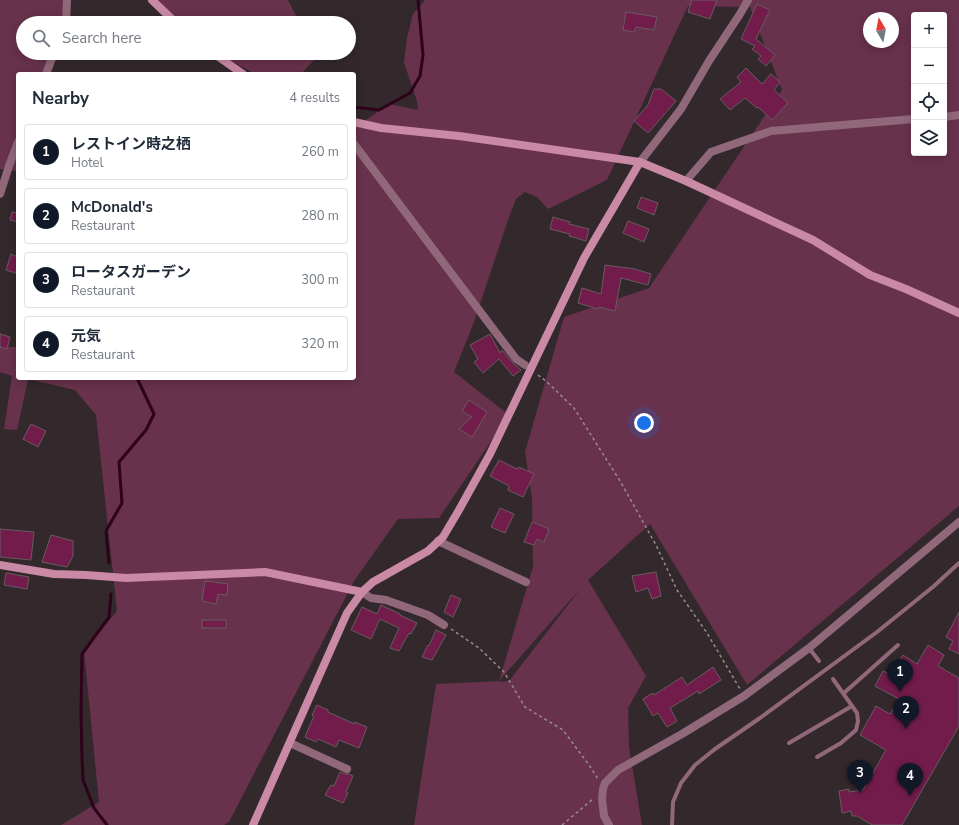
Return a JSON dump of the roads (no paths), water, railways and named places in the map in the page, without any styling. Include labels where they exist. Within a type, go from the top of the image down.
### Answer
[{"type":"street","points":[[66,16],[67,0]]},
{"type":"street","points":[[152,0],[169,16]]},
{"type":"street","points":[[253,825],[347,613],[362,592],[373,582],[428,551],[443,537],[490,454],[584,258],[640,162],[681,109],[709,61],[748,0]]},
{"type":"street","points":[[47,72],[51,60]]},
{"type":"street","points":[[223,60],[239,72]]},
{"type":"street","points":[[947,117],[959,115]]},
{"type":"street","points":[[686,181],[711,152],[771,131],[911,119]]},
{"type":"street","points":[[356,122],[381,128],[459,136],[640,162],[686,181],[813,240],[870,275],[959,313]]},
{"type":"street","points":[[0,194],[16,147]]},
{"type":"street","points":[[356,147],[516,359],[525,365]]},
{"type":"street","points":[[609,825],[604,816],[602,799],[603,789],[605,783],[618,770],[682,734],[744,696],[809,648],[959,522]]},
{"type":"street","points":[[438,541],[526,582]]},
{"type":"street","points":[[0,565],[54,574],[126,578],[265,572],[362,592],[371,598],[386,600],[428,615],[444,625]]},
{"type":"street","points":[[290,743],[347,769]]},
{"type":"lane","points":[[672,825],[673,802],[681,783],[695,765],[877,632],[934,586],[959,563]]},
{"type":"lane","points":[[844,693],[898,645]]},
{"type":"lane","points":[[809,648],[820,661]]},
{"type":"lane","points":[[817,757],[841,743],[856,730],[858,722],[857,713],[833,679]]},
{"type":"lane","points":[[789,743],[852,706]]},
{"type":"waterway","points":[[356,107],[379,110],[410,93],[420,76],[423,55],[418,0]]},
{"type":"waterway","points":[[109,563],[106,531],[122,503],[119,462],[146,430],[154,414],[138,380]]},
{"type":"waterway","points":[[107,825],[94,808],[83,780],[81,711],[82,654],[109,617],[111,594]]},
{"type":"place","name":"レストイン時之栖","points":[[900,692]]},
{"type":"place","name":"McDonald's","points":[[906,729]]},
{"type":"place","name":"ロータスガーデン","points":[[860,793]]},
{"type":"place","name":"元気","points":[[910,796]]}]
